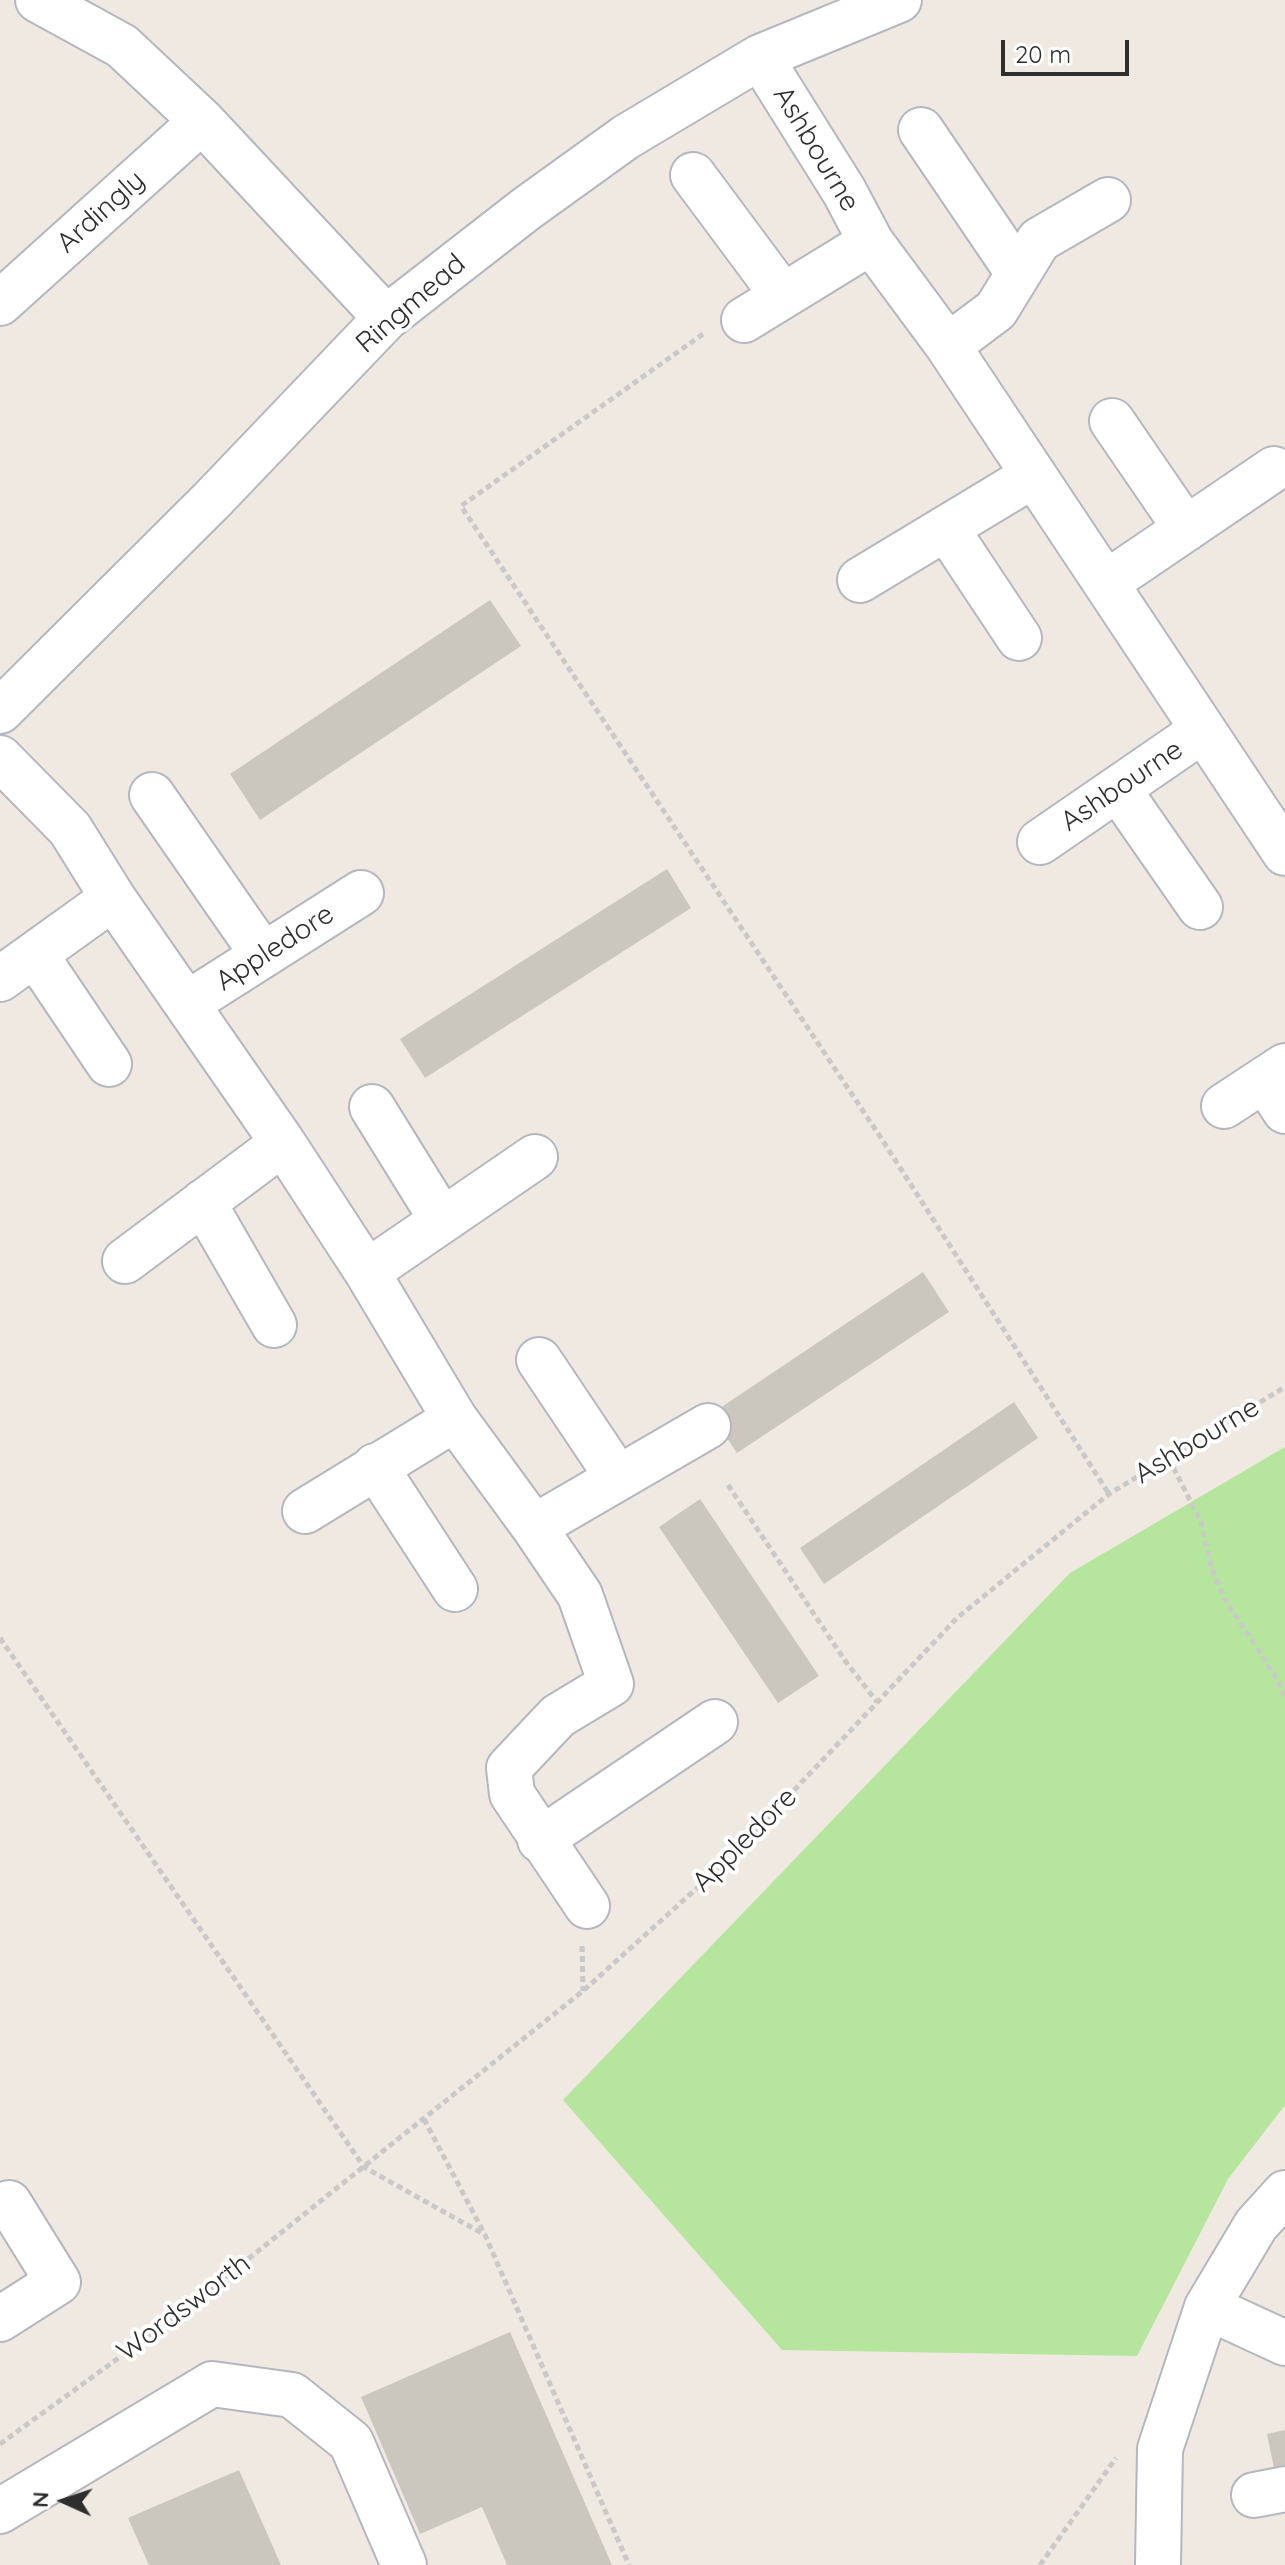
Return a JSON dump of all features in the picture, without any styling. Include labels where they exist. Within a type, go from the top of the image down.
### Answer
[{"type":"street","points":[[38,0],[122,46],[202,121],[386,318]]},
{"type":"street","name":"Ringmead","points":[[0,711],[212,500],[386,318],[526,209],[626,137],[760,57],[899,0]]},
{"type":"street","name":"Ashbourne","points":[[760,57],[844,191],[871,242],[948,346],[1285,853]]},
{"type":"street","name":"Ardingly","points":[[0,303],[202,121]]},
{"type":"street","points":[[921,130],[1018,273]]},
{"type":"street","points":[[693,175],[783,296]]},
{"type":"street","points":[[948,346],[996,310],[1039,240],[1108,200]]},
{"type":"street","name":"Ashbourne","points":[[744,320],[871,242]]},
{"type":"street","points":[[1112,421],[1186,529]]},
{"type":"street","points":[[1106,583],[1274,469]]},
{"type":"street","points":[[860,580],[1034,475]]},
{"type":"street","points":[[946,528],[1019,638]]},
{"type":"street","name":"Ashbourne","points":[[1040,842],[1203,730]]},
{"type":"street","name":"Appledore","points":[[0,758],[70,829],[113,898],[283,1143],[367,1272],[455,1419],[580,1595],[611,1684],[558,1716],[509,1768],[512,1794],[587,1906]]},
{"type":"street","points":[[1118,789],[1200,907]]},
{"type":"street","points":[[152,795],[263,955]]},
{"type":"street","name":"Appledore","points":[[188,1003],[361,893]]},
{"type":"street","points":[[0,979],[113,898]]},
{"type":"street","points":[[35,954],[109,1064]]},
{"type":"street","points":[[1224,1106],[1278,1086]]},
{"type":"street","points":[[372,1107],[442,1220]]},
{"type":"street","points":[[125,1261],[283,1143]]},
{"type":"street","points":[[367,1272],[535,1157]]},
{"type":"street","points":[[203,1202],[274,1325]]},
{"type":"street","points":[[539,1360],[618,1478]]},
{"type":"street","points":[[305,1511],[455,1419]]},
{"type":"street","points":[[534,1527],[708,1426]]},
{"type":"street","points":[[375,1466],[455,1589]]},
{"type":"street","points":[[540,1840],[715,1722]]},
{"type":"street","points":[[1158,2565],[1160,2449],[1207,2307],[1256,2225],[1285,2193]]},
{"type":"street","points":[[0,2209],[9,2203],[58,2282],[0,2319]]},
{"type":"street","points":[[1207,2307],[1285,2343]]},
{"type":"street","points":[[0,2511],[212,2384],[292,2395],[351,2442],[404,2565]]},
{"type":"path","points":[[744,320],[709,330],[461,506],[881,1138],[1109,1494]]},
{"type":"path","name":"Ashbourne","points":[[1109,1494],[1285,1387]]},
{"type":"path","points":[[1169,1459],[1201,1522],[1211,1567],[1224,1598],[1274,1674],[1285,1697]]},
{"type":"path","points":[[728,1485],[846,1662],[877,1702]]},
{"type":"path","name":"Appledore","points":[[364,2167],[583,1991],[726,1862],[957,1618],[1109,1494]]},
{"type":"path","points":[[0,1638],[364,2167],[485,2235]]},
{"type":"path","points":[[424,2119],[485,2235],[629,2565]]},
{"type":"path","name":"Wordsworth","points":[[0,2444],[182,2312],[364,2167]]},
{"type":"path","points":[[1040,2565],[1123,2449],[1160,2449]]},
{"type":"green space","points":[[1285,1447],[1285,2105],[1228,2179],[1137,2356],[782,2350],[563,2100],[1070,1573]]},
{"type":"building","points":[[490,600],[521,646],[260,820],[230,774]]},
{"type":"building","points":[[667,869],[691,908],[425,1078],[400,1039]]},
{"type":"building","points":[[923,1272],[949,1312],[737,1453],[711,1414]]},
{"type":"building","points":[[1014,1402],[1038,1438],[824,1584],[800,1548]]},
{"type":"building","points":[[700,1499],[819,1676],[778,1703],[659,1527]]},
{"type":"building","points":[[510,2332],[612,2565],[507,2565],[482,2507],[420,2534],[361,2397]]},
{"type":"building","points":[[1285,2430],[1285,2466],[1274,2468],[1267,2434]]},
{"type":"building","points":[[239,2470],[281,2565],[149,2565],[128,2518]]}]
